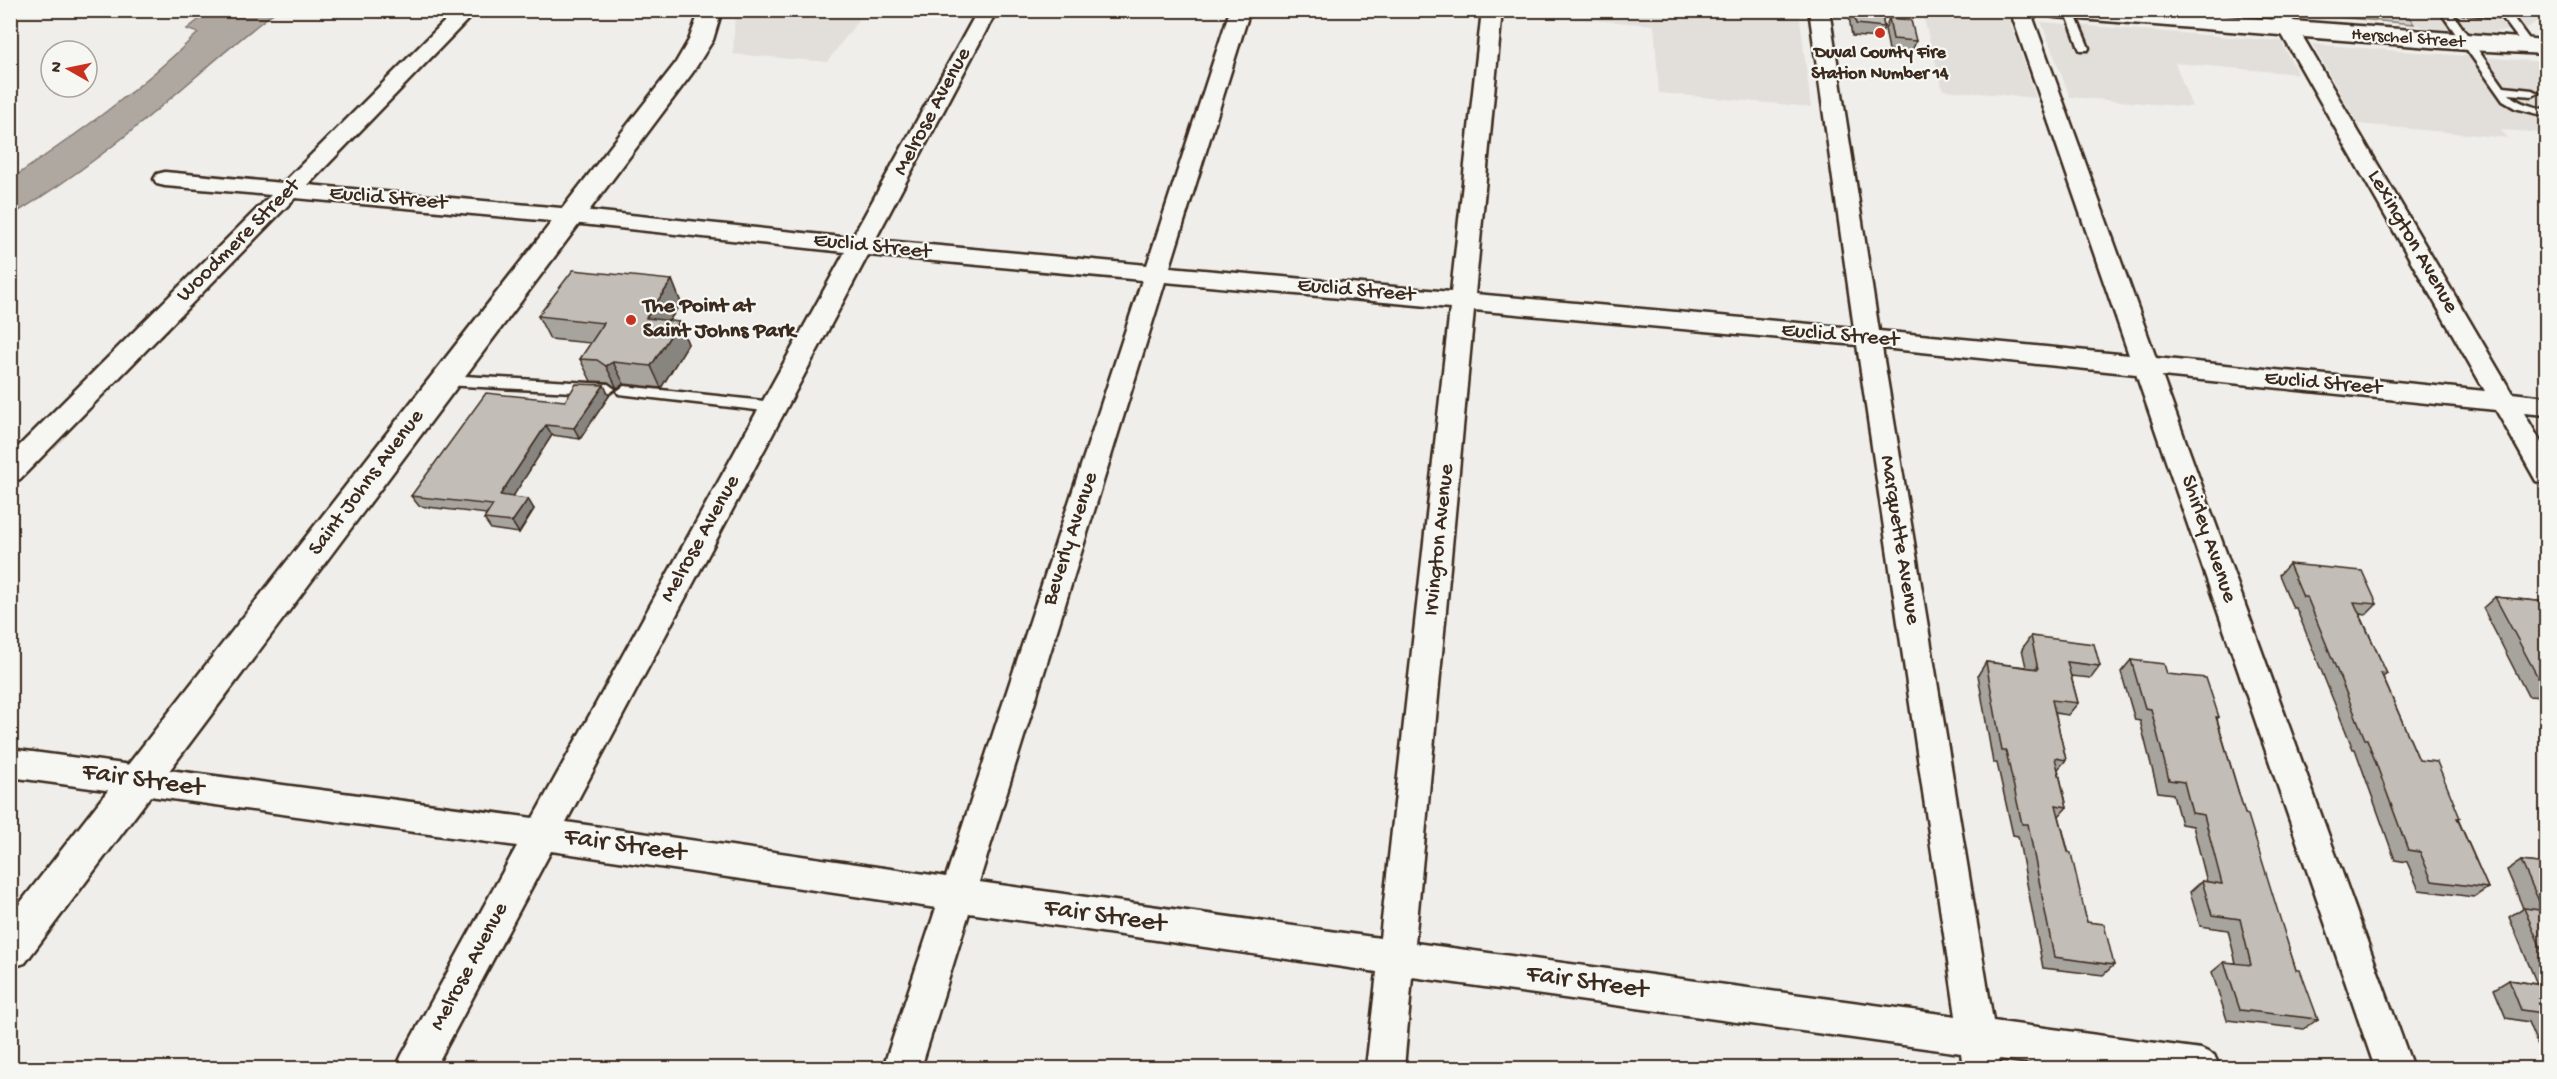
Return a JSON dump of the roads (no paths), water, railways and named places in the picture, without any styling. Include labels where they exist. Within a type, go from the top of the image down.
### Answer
[{"type":"street","name":"Woodmere Street","points":[[10,472],[468,10]]},
{"type":"street","name":"Saint Johns Avenue","points":[[10,949],[685,67],[701,40],[711,10]]},
{"type":"street","name":"Melrose Avenue","points":[[415,1068],[988,10]]},
{"type":"street","name":"Beverly Avenue","points":[[902,1068],[1240,10]]},
{"type":"street","name":"Irvington Avenue","points":[[1385,1068],[1492,10]]},
{"type":"street","name":"Marquette Avenue","points":[[1819,10],[1980,1053]]},
{"type":"street","name":"Shirley Avenue","points":[[2020,10],[2394,1068]]},
{"type":"street","name":"Herschel Street","points":[[2062,11],[2283,20],[2468,44],[2538,47]]},
{"type":"street","name":"Lexington Avenue","points":[[2283,20],[2547,474]]},
{"type":"street","name":"Euclid Street","points":[[165,179],[572,216],[861,246],[1868,338],[2547,406]]},
{"type":"street","name":"Fair Street","points":[[10,764],[541,834],[1398,957],[1980,1053],[2200,1068]]},
{"type":"lane","points":[[2444,10],[2507,99],[2519,106],[2547,112]]},
{"type":"lane","points":[[2462,10],[2505,14],[2538,47]]},
{"type":"lane","points":[[2062,11],[2084,48]]},
{"type":"lane","points":[[2501,90],[2532,93]]},
{"type":"lane","points":[[446,380],[608,389]]},
{"type":"lane","points":[[624,391],[773,407]]},
{"type":"place","name":"Duval County Fire Station Number 14","points":[[1880,33]]},
{"type":"place","name":"The Point at Saint Johns Park","points":[[631,320]]}]
